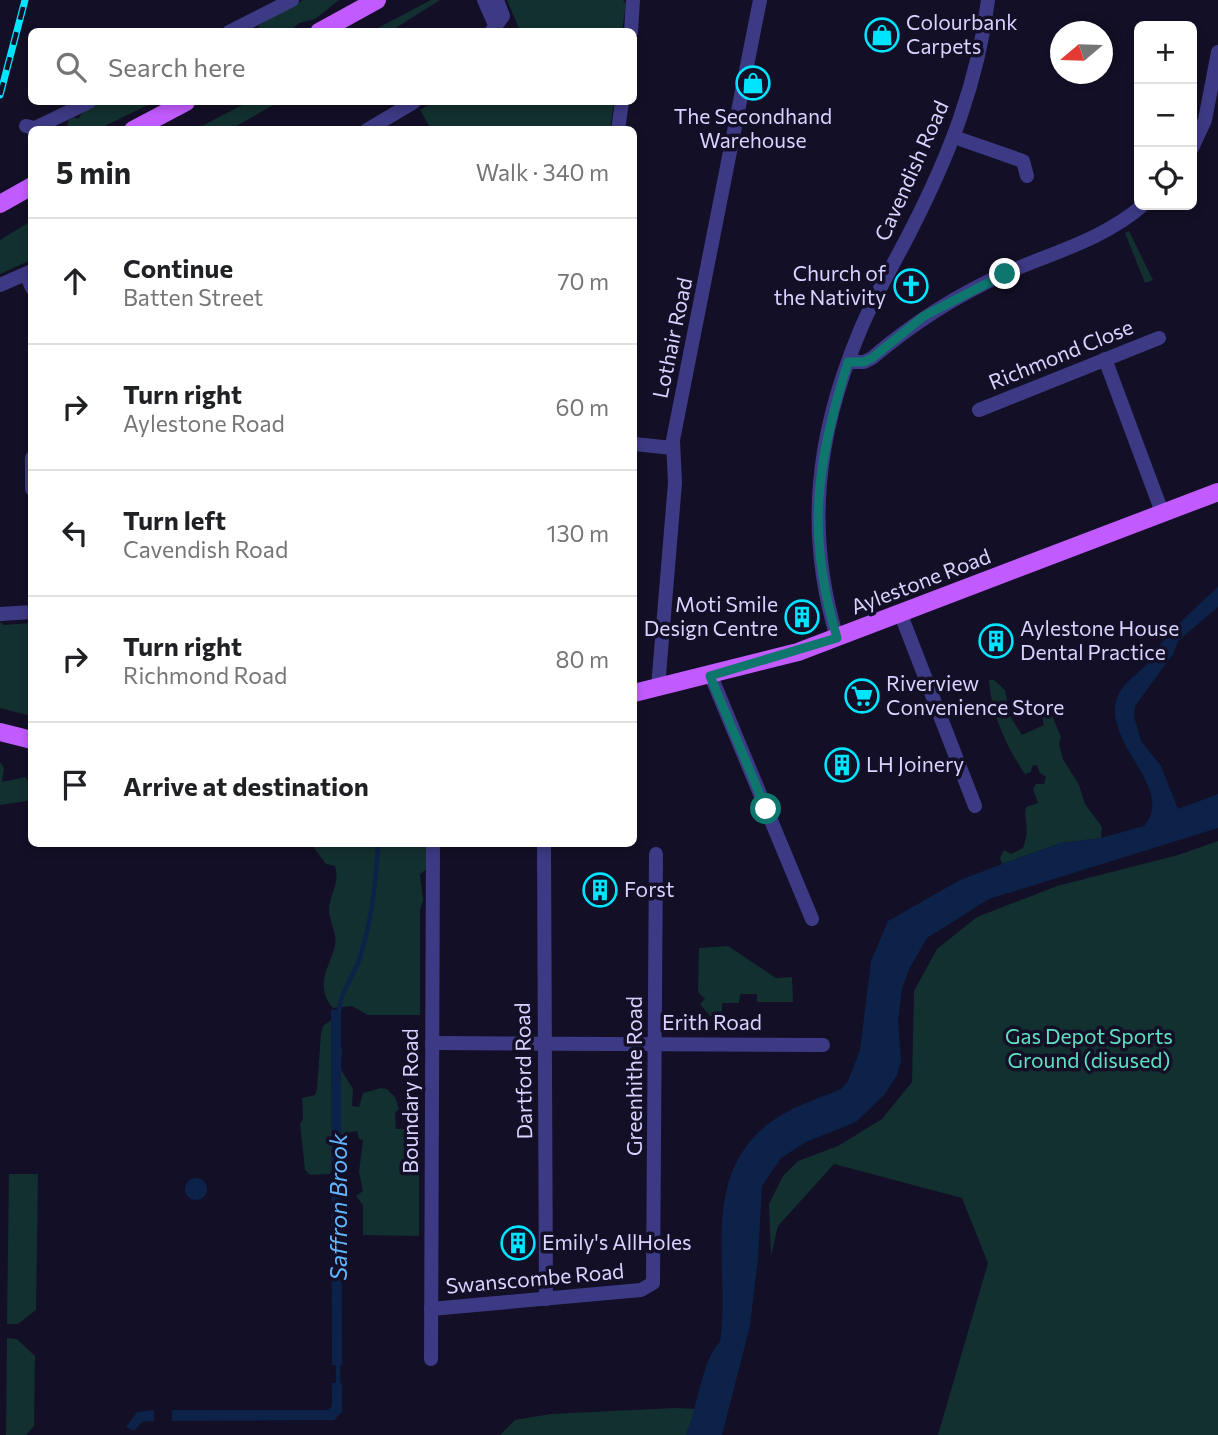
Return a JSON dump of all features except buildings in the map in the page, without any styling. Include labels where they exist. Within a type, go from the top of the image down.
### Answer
[{"type":"main road","points":[[326,28],[377,0]]},
{"type":"main road","points":[[141,126],[180,105]]},
{"type":"main road","points":[[0,204],[28,188]]},
{"type":"main road","name":"Aylestone Road","points":[[637,692],[710,676],[837,638],[1218,492]]},
{"type":"main road","points":[[0,732],[28,739]]},
{"type":"street","points":[[237,28],[292,0]]},
{"type":"street","points":[[484,0],[493,28]]},
{"type":"street","points":[[494,28],[503,16],[497,0]]},
{"type":"street","points":[[631,28],[634,0]]},
{"type":"street","name":"Lothair Road","points":[[658,687],[675,483],[674,448],[760,0]]},
{"type":"street","name":"Cavendish Road","points":[[837,638],[819,561],[817,506],[827,433],[848,362],[875,297],[954,138],[977,67],[989,0]]},
{"type":"street","points":[[1192,147],[1205,120],[1218,52]]},
{"type":"street","points":[[39,126],[83,105]]},
{"type":"street","points":[[375,126],[409,105]]},
{"type":"street","points":[[619,126],[622,105]]},
{"type":"street","points":[[954,138],[1023,161],[1027,176]]},
{"type":"street","points":[[848,362],[864,362],[872,358],[924,316],[1005,274],[1101,234],[1136,210]]},
{"type":"street","points":[[0,285],[28,278]]},
{"type":"street","name":"Richmond Close","points":[[979,410],[1095,366],[1105,359],[1159,338]]},
{"type":"street","points":[[1105,359],[1162,512]]},
{"type":"street","points":[[637,444],[674,448]]},
{"type":"street","points":[[1,614],[28,612]]},
{"type":"street","points":[[901,615],[975,806]]},
{"type":"street","points":[[710,676],[812,919]]},
{"type":"street","name":"Boundary Road","points":[[431,1359],[433,847]]},
{"type":"street","name":"Dartford Road","points":[[544,847],[547,1299]]},
{"type":"street","name":"Greenhithe Road","points":[[641,1290],[649,1288],[654,1277],[656,854]]},
{"type":"street","name":"Erith Road","points":[[432,1043],[823,1045]]},
{"type":"street","name":"Swanscombe Road","points":[[431,1309],[641,1290]]},
{"type":"green space","points":[[303,0],[339,0],[315,19],[299,23],[293,28],[259,28],[259,25]]},
{"type":"green space","points":[[431,0],[440,0],[396,28],[378,28]]},
{"type":"green space","points":[[507,0],[623,0],[626,4],[622,28],[519,28]]},
{"type":"green space","points":[[148,105],[105,126],[67,126],[68,121],[73,117],[78,119],[87,106]]},
{"type":"green space","points":[[242,105],[274,105],[236,126],[202,126]]},
{"type":"green space","points":[[429,105],[614,105],[611,126],[429,126],[420,110]]},
{"type":"green space","points":[[28,223],[28,261],[0,274],[0,240]]},
{"type":"green space","points":[[1129,231],[1153,280],[1145,283],[1125,233]]},
{"type":"green space","points":[[0,622],[4,625],[28,623],[28,715],[0,708]]},
{"type":"green space","points":[[989,680],[994,680],[1005,690],[1010,716],[1022,735],[1044,725],[1041,713],[1050,711],[1061,737],[1059,744],[1063,759],[1079,785],[1085,804],[1102,827],[1101,838],[1061,843],[1002,864],[1000,858],[1004,850],[1011,854],[1023,848],[1027,829],[1026,807],[1038,803],[1033,789],[1036,784],[1044,784],[1046,777],[1040,773],[1037,765],[1032,766],[1031,772],[1025,774],[1018,764],[997,717]]},
{"type":"green space","points":[[0,762],[4,768],[2,782],[25,777],[28,782],[28,799],[0,805]]},
{"type":"green space","name":"Gas Depot Sports Ground (disused)","points":[[1218,841],[1218,1435],[938,1435],[988,1263],[962,1198],[834,1164],[778,1226],[771,1256],[769,1204],[783,1176],[798,1161],[838,1146],[882,1119],[912,1082],[914,991],[937,949],[977,917],[1057,886],[1178,855]]},
{"type":"green space","points":[[313,847],[430,847],[428,868],[420,874],[423,900],[420,910],[420,1015],[368,1015],[352,1006],[333,1008],[327,1000],[324,992],[325,977],[336,941],[329,908],[336,872],[335,866],[326,864]]},
{"type":"green space","points":[[728,946],[776,978],[792,977],[793,1002],[757,1002],[757,994],[740,994],[739,1003],[722,1003],[722,1016],[710,1016],[700,1004],[705,999],[698,992],[699,948]]},
{"type":"green space","points":[[330,1021],[335,1023],[342,1051],[340,1068],[353,1089],[352,1106],[359,1107],[363,1093],[387,1089],[395,1097],[399,1109],[395,1113],[396,1129],[419,1129],[419,1236],[363,1235],[363,1205],[356,1196],[363,1191],[359,1172],[363,1140],[359,1139],[357,1131],[346,1133],[340,1141],[330,1174],[310,1175],[305,1170],[300,1124],[303,1119],[302,1098],[315,1095],[321,1033],[323,1026]]},
{"type":"green space","points":[[9,1174],[38,1174],[36,1310],[18,1324],[7,1324]]},
{"type":"green space","points":[[7,1338],[17,1339],[35,1356],[34,1426],[26,1435],[6,1435]]},
{"type":"green space","points":[[696,1409],[686,1435],[500,1435],[515,1420],[551,1414]]},
{"type":"water","points":[[1218,587],[1218,607],[1178,641],[1173,654],[1135,706],[1134,716],[1141,741],[1161,766],[1178,809],[1218,794],[1218,828],[989,899],[927,938],[909,969],[902,989],[898,1021],[901,1061],[897,1075],[885,1094],[856,1122],[806,1142],[781,1158],[762,1186],[758,1258],[750,1326],[722,1435],[686,1435],[704,1372],[720,1342],[725,1198],[733,1171],[746,1146],[776,1118],[841,1089],[848,1081],[860,1050],[871,961],[888,921],[960,880],[1002,864],[1061,843],[1101,838],[1144,826],[1151,813],[1152,799],[1117,724],[1116,701],[1123,688],[1149,662],[1164,640]]},
{"type":"water","points":[[331,1010],[341,1010],[342,1365],[332,1365]]},
{"type":"water","points":[[196,1178],[204,1181],[207,1189],[204,1197],[196,1200],[188,1197],[185,1189],[188,1181]]},
{"type":"water","points":[[332,1383],[342,1383],[342,1412],[334,1420],[172,1421],[172,1410],[328,1410],[332,1406]]},
{"type":"water","points":[[154,1410],[154,1421],[142,1422],[134,1431],[126,1427],[137,1412]]},
{"type":"waterway","name":"Saffron Brook","points":[[339,1014],[341,999],[357,964],[368,929],[378,847]]},
{"type":"waterway","name":"Saffron Brook","points":[[338,1362],[338,1388]]},
{"type":"railway","points":[[0,95],[25,0]]},
{"type":"place","name":"Colourbank Carpets","points":[[882,35]]},
{"type":"place","name":"The Secondhand Warehouse","points":[[753,83]]},
{"type":"place","name":"Church of the Nativity","points":[[911,286]]},
{"type":"place","name":"Moti Smile Design Centre","points":[[802,617]]},
{"type":"place","name":"Aylestone House Dental Practice","points":[[996,641]]},
{"type":"place","name":"Riverview Convenience Store","points":[[862,696]]},
{"type":"place","name":"LH Joinery","points":[[842,765]]},
{"type":"place","name":"Forst","points":[[600,890]]},
{"type":"place","name":"Emily's AllHoles","points":[[518,1243]]},
{"type":"route","points":[[766,809],[710,676],[798,652],[837,638],[820,569],[817,506],[821,459],[848,362],[864,362],[872,358],[924,316],[1005,274]]}]
